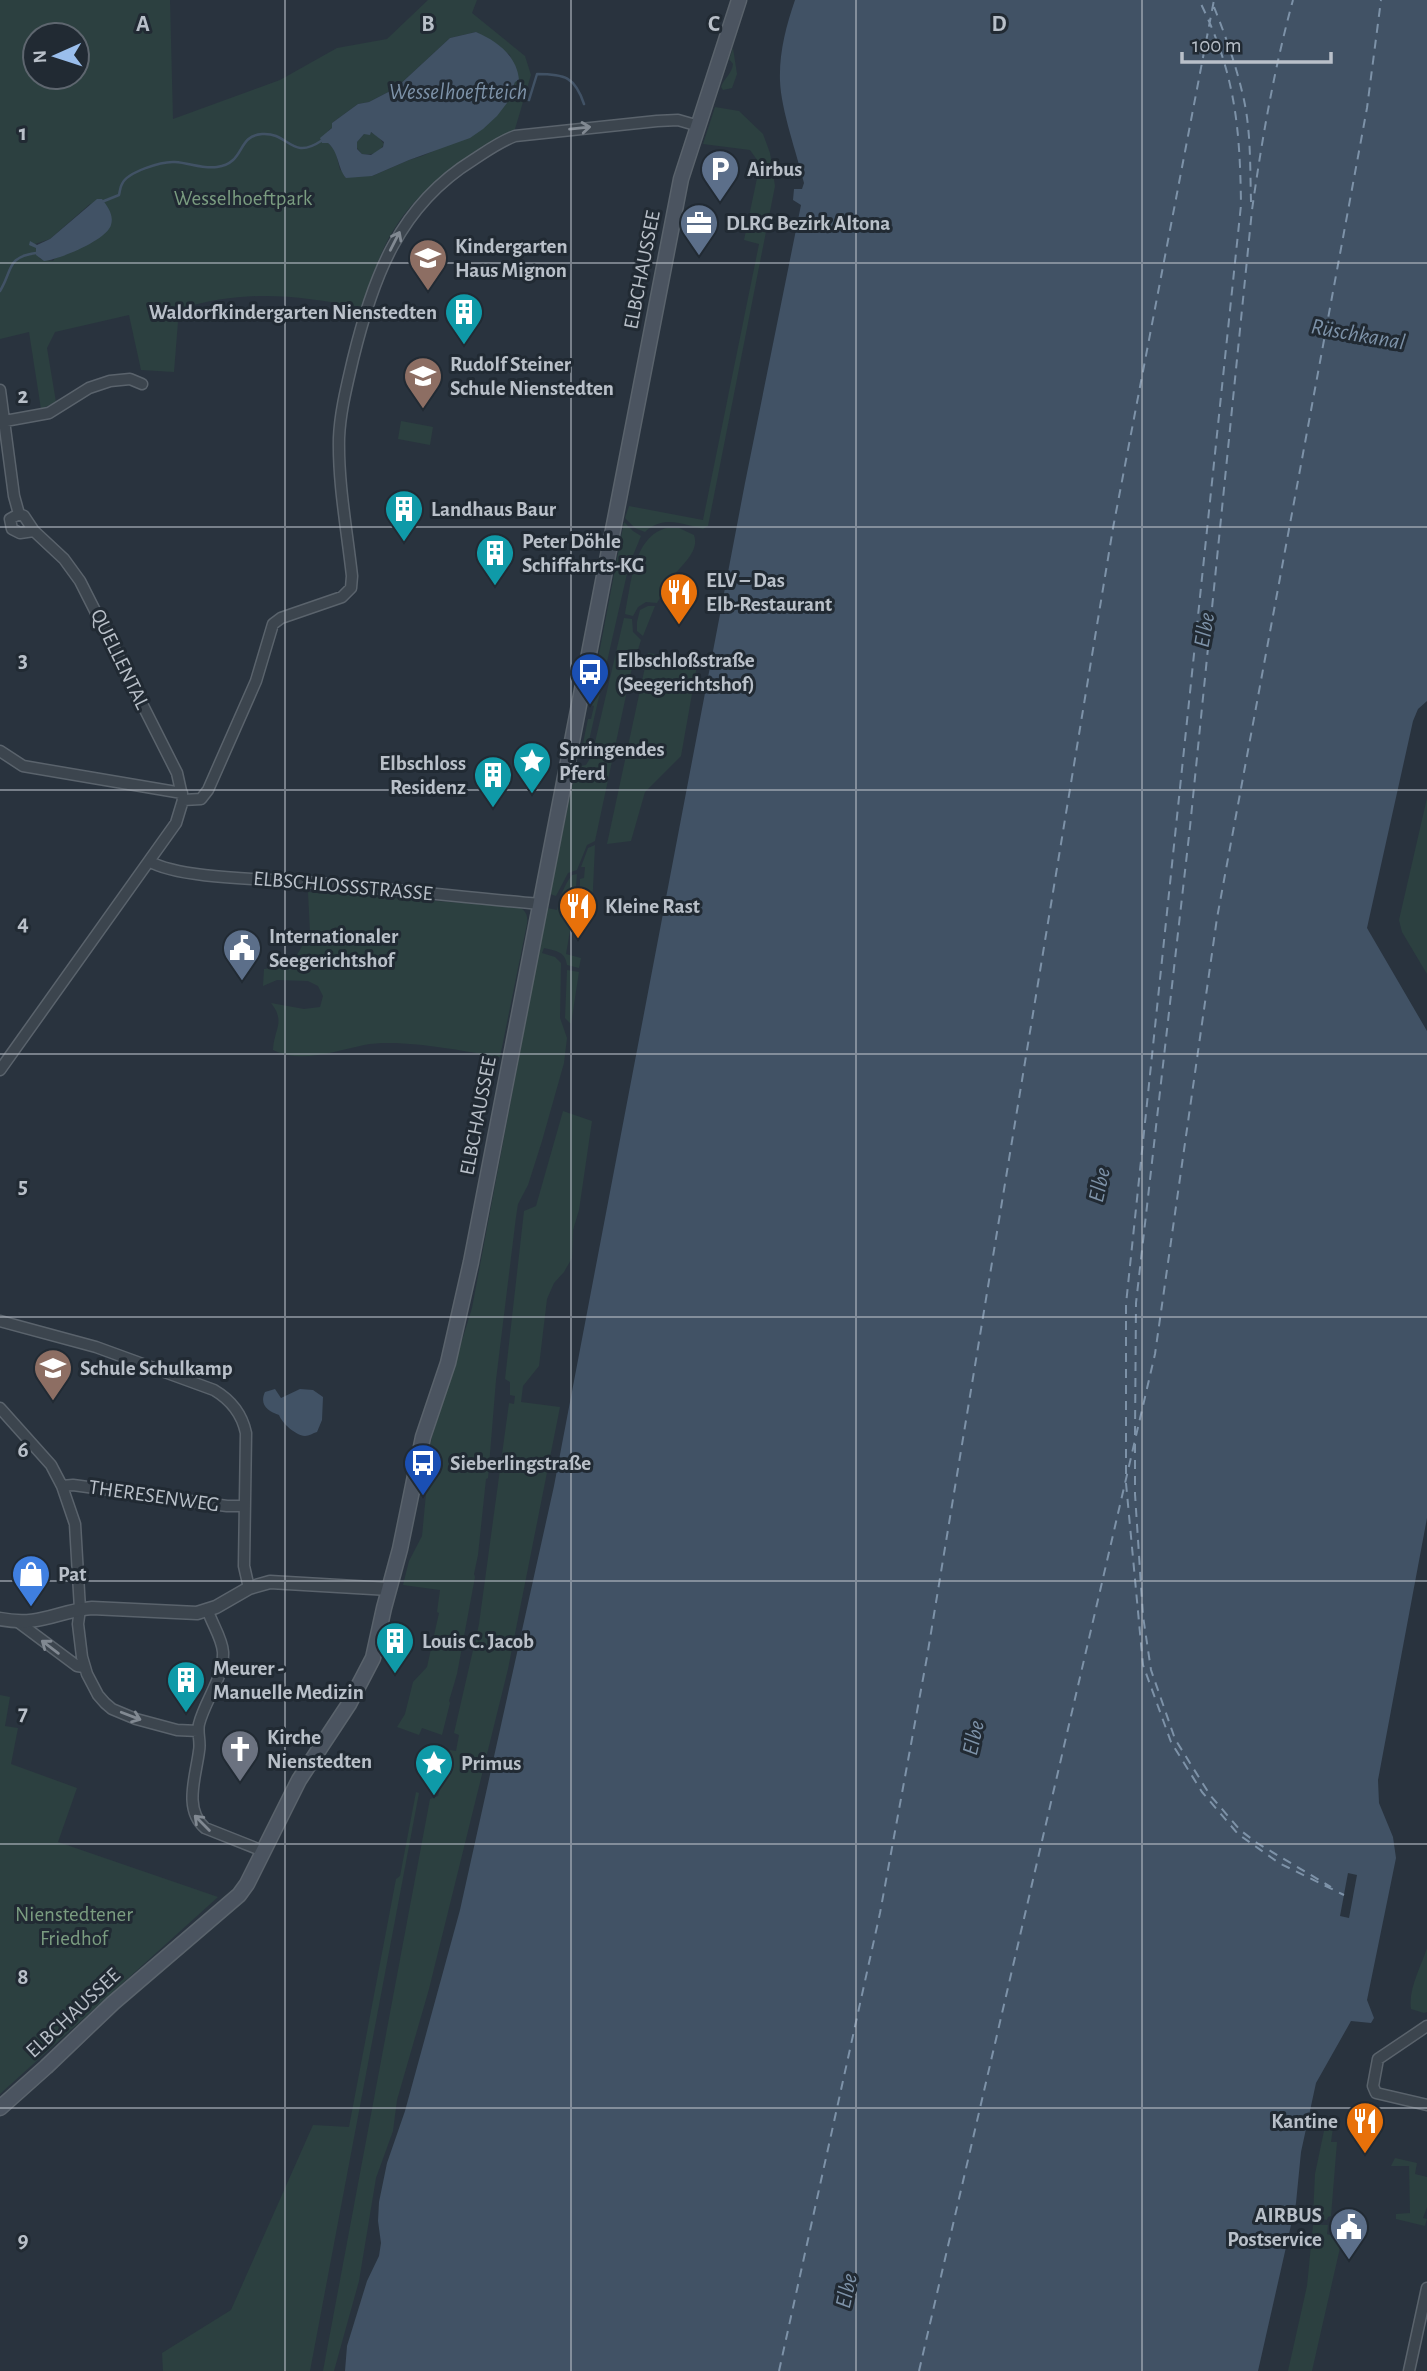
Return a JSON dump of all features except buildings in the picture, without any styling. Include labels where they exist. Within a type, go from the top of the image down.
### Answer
[{"type":"main road","name":"ELBCHAUSSEE","points":[[0,2108],[113,2003],[224,1909],[247,1884],[309,1762],[349,1704],[369,1668],[402,1539],[423,1437],[448,1363],[464,1295],[681,179],[739,0]]},
{"type":"street","points":[[0,751],[23,766],[198,800],[208,790],[256,681],[273,624],[281,618],[342,597],[351,588],[339,438],[347,386],[370,304],[390,249],[419,204],[451,174],[500,142],[515,136],[678,120],[699,126]]},
{"type":"street","points":[[5,421],[49,412],[89,388],[110,381],[130,380],[142,384]]},
{"type":"street","name":"QUELLENTAL","points":[[0,390],[14,496],[19,514],[24,516],[34,531],[64,559],[80,581],[177,774],[182,796]]},
{"type":"street","name":"QUELLENTAL","points":[[19,514],[10,519],[12,529],[20,533],[34,531]]},
{"type":"street","points":[[0,1069],[176,824],[182,796]]},
{"type":"street","name":"ELBSCHLOSSSTRASSE","points":[[149,861],[160,868],[202,874],[383,888],[539,904]]},
{"type":"street","points":[[0,1321],[96,1347],[214,1390],[228,1399],[241,1417],[246,1433],[244,1566],[249,1588]]},
{"type":"street","points":[[0,1408],[46,1458],[62,1486],[75,1524],[80,1609],[78,1624],[84,1667],[105,1703],[112,1709],[169,1728],[198,1731]]},
{"type":"street","name":"THERESENWEG","points":[[62,1486],[73,1485],[227,1506],[246,1506]]},
{"type":"street","points":[[0,1619],[18,1622],[46,1619],[80,1609],[108,1608],[187,1614],[208,1611],[259,1584],[279,1582],[389,1589]]},
{"type":"street","points":[[208,1611],[221,1641],[223,1654],[215,1688],[198,1731],[200,1749],[192,1803],[194,1815],[209,1831],[263,1851]]},
{"type":"street","points":[[18,1622],[77,1667],[84,1667]]},
{"type":"street","points":[[1427,2026],[1378,2059],[1373,2086],[1376,2093],[1427,2105]]},
{"type":"street","points":[[1409,2371],[1424,2317],[1427,2288]]},
{"type":"green space","name":"Wesselhoeftpark","points":[[0,0],[170,0],[173,119],[280,80],[337,48],[387,39],[428,0],[477,0],[472,13],[525,56],[531,75],[515,129],[451,170],[410,207],[387,242],[361,307],[313,299],[249,296],[179,309],[174,372],[141,370],[129,315],[55,332],[47,348],[56,402],[41,409],[29,332],[0,339]],"holes":[[[476,32],[510,55],[515,82],[512,91],[438,149],[372,176],[340,170],[335,150],[328,143],[328,131],[332,128],[332,123],[358,104],[369,102],[396,88],[450,38]],[[91,203],[53,261],[40,259],[35,244],[50,239]]]},
{"type":"green space","points":[[733,48],[737,74],[732,88],[723,90],[721,87],[733,64],[729,59]]},
{"type":"green space","points":[[715,107],[739,111],[763,134],[770,153],[775,186],[708,526],[703,529],[666,522],[645,532],[635,528],[625,518],[629,506],[703,520],[759,244],[744,240],[760,164],[750,150],[703,144]]},
{"type":"green space","points":[[370,132],[378,136],[384,144],[375,153],[362,154],[357,148],[357,142]]},
{"type":"green space","points":[[401,421],[433,427],[430,445],[398,439]]},
{"type":"green space","points":[[624,522],[641,536],[629,565],[588,745],[581,753],[588,719],[591,719],[594,706],[591,705],[594,680]]},
{"type":"green space","points":[[667,528],[679,528],[694,535],[692,553],[657,603],[646,602],[638,607],[633,616],[625,614],[640,551],[656,533]]},
{"type":"green space","points":[[655,606],[643,636],[637,631],[637,622],[640,610]]},
{"type":"green space","points":[[624,618],[632,619],[633,632],[641,640],[631,672],[595,841],[587,845],[577,870],[568,873],[556,896],[550,894],[576,767],[586,765],[592,755]]},
{"type":"green space","points":[[648,653],[698,660],[681,756],[645,792],[631,841],[607,844]]},
{"type":"green space","points":[[1427,798],[1427,974],[1402,932],[1399,920]]},
{"type":"green space","points":[[595,845],[592,910],[584,906],[580,879],[584,878],[585,867],[581,867],[588,848]]},
{"type":"green space","points":[[577,874],[576,887],[582,907],[591,913],[589,922],[572,919],[566,954],[581,958],[579,968],[567,965],[562,954],[556,951],[544,948],[542,953],[555,957],[561,963],[560,1018],[567,1038],[564,1063],[542,1141],[528,1185],[518,1204],[475,1577],[457,1674],[442,1735],[422,1728],[419,1735],[397,1727],[405,1714],[413,1682],[427,1667],[439,1613],[440,1590],[403,1585],[409,1561],[422,1536],[425,1470],[432,1437],[472,1308],[547,908],[557,910],[567,883],[572,875]]},
{"type":"green space","points":[[308,892],[519,907],[523,910],[527,916],[527,924],[500,1057],[396,1043],[364,1045],[306,1056],[273,1050],[278,1015],[271,1003],[304,1009],[320,1007],[323,996],[318,986],[308,981],[277,980],[263,986],[264,969],[292,960],[300,950],[306,934],[310,933]]},
{"type":"green space","points":[[567,970],[579,972],[571,1024],[565,1018]]},
{"type":"green space","points":[[563,1111],[592,1121],[579,1210],[573,1230],[572,1258],[554,1283],[547,1299],[539,1366],[523,1386],[521,1402],[560,1407],[508,1669],[429,1989],[397,2100],[393,2131],[376,2178],[359,2281],[334,2371],[323,2371],[430,1799],[438,1796],[450,1750],[456,1751],[459,1735],[454,1733],[479,1624],[509,1403],[514,1404],[515,1396],[510,1395],[510,1382],[505,1379],[524,1211],[536,1206]]},
{"type":"green space","name":"Nienstedtener Friedhof","points":[[0,1695],[10,1697],[5,1726],[18,1728],[11,1764],[77,1788],[58,1842],[218,1897],[0,2094]]},
{"type":"green space","points":[[416,1792],[419,1793],[310,2371],[163,2371],[162,2353],[231,2310],[313,2125],[349,2127],[396,1879],[400,1876]]},
{"type":"green space","points":[[1427,1948],[1427,2012],[1424,2013],[1411,2009],[1411,2001],[1413,1986]]},
{"type":"green space","points":[[1325,2126],[1333,2128],[1331,2142],[1337,2142],[1331,2216],[1327,2220],[1313,2217],[1315,2174]]},
{"type":"green space","points":[[1395,2158],[1417,2163],[1415,2174],[1427,2177],[1427,2207],[1423,2218],[1427,2219],[1425,2226],[1396,2219],[1396,2214],[1410,2213],[1409,2166],[1391,2166]]},
{"type":"green space","points":[[1313,2225],[1328,2225],[1327,2234],[1342,2239],[1312,2371],[1288,2371],[1307,2286]]},
{"type":"water","points":[[795,0],[1427,0],[1427,701],[1418,709],[1413,721],[1367,928],[1427,1031],[1427,1518],[1378,1780],[1379,1803],[1393,1837],[1396,1858],[1367,2000],[1374,2018],[1371,2023],[1351,2021],[1316,2083],[1301,2152],[1296,2203],[1258,2371],[345,2371],[347,2346],[367,2281],[379,2256],[379,2202],[387,2163],[405,2111],[460,1910],[554,1486],[745,483],[801,205],[793,200],[794,189],[802,189],[804,183],[786,118],[780,81],[784,40]]},
{"type":"water","name":"Wesselhoeftteich","points":[[476,32],[505,50],[514,64],[519,80],[515,82],[507,103],[497,116],[470,138],[372,176],[346,178],[332,147],[328,143],[322,143],[320,138],[332,128],[332,123],[358,104],[369,102],[396,88],[450,38]],"holes":[[[371,132],[384,142],[383,147],[371,155],[362,154],[357,149],[357,142],[364,134],[370,135]]]},
{"type":"water","points":[[97,199],[102,199],[111,214],[112,221],[108,231],[92,243],[60,257],[44,261],[36,255],[36,248],[29,245],[30,241],[37,245],[50,239]]},
{"type":"water","points":[[275,1389],[281,1398],[300,1389],[313,1390],[323,1397],[322,1420],[317,1432],[305,1436],[297,1433],[286,1425],[279,1415],[266,1407],[263,1401],[265,1392]]},
{"type":"pier","points":[[1348,1873],[1357,1875],[1349,1918],[1340,1916]]},
{"type":"waterway","points":[[526,99],[529,100],[537,74],[547,74],[562,76],[573,83],[584,104]]},
{"type":"waterway","points":[[104,201],[119,195],[122,184],[131,175],[154,165],[169,162],[206,167],[226,165],[233,160],[248,139],[254,136],[271,135],[303,148],[321,141]]},
{"type":"waterway","points":[[0,291],[15,261],[36,253]]},
{"type":"ferry route","points":[[1126,1474],[1126,1304],[1241,205],[1239,150],[1233,100],[1221,51],[1199,0]]},
{"type":"ferry route","points":[[779,2371],[880,1913],[927,1657],[1113,528],[1214,0]]},
{"type":"ferry route","points":[[1135,1435],[1136,1303],[1190,827],[1252,210],[1269,104],[1293,0]]},
{"type":"ferry route","points":[[919,2371],[1155,1354],[1217,918],[1367,108],[1381,0]]},
{"type":"ferry route","points":[[1214,7],[1244,100],[1249,138],[1251,202]]},
{"type":"ferry route","points":[[1135,1444],[1135,1494],[1143,1616],[1151,1670],[1175,1739],[1210,1795],[1240,1830],[1331,1887]]},
{"type":"ferry route","points":[[1126,1483],[1143,1665],[1171,1742],[1202,1792],[1238,1834],[1279,1863],[1344,1895]]},
{"type":"place","name":"Airbus","points":[[720,203]]},
{"type":"place","name":"DLRG Bezirk Altona","points":[[699,257]]},
{"type":"place","name":"Kindergarten Haus Mignon","points":[[428,292]]},
{"type":"place","name":"Waldorfkindergarten Nienstedten","points":[[464,346]]},
{"type":"place","name":"Rudolf Steiner Schule Nienstedten","points":[[423,410]]},
{"type":"place","name":"Landhaus Baur","points":[[404,543]]},
{"type":"place","name":"Peter Döhle Schiffahrts-KG","points":[[495,587]]},
{"type":"place","name":"ELV – Das Elb-Restaurant","points":[[679,626]]},
{"type":"place","name":"Elbschloßstraße (Seegerichtshof)","points":[[590,706]]},
{"type":"place","name":"Springendes Pferd","points":[[532,795]]},
{"type":"place","name":"Elbschloss Residenz","points":[[493,809]]},
{"type":"place","name":"Kleine Rast","points":[[578,940]]},
{"type":"place","name":"Internationaler Seegerichtshof","points":[[242,982]]},
{"type":"place","name":"Schule Schulkamp","points":[[53,1402]]},
{"type":"place","name":"Sieberlingstraße","points":[[423,1497]]},
{"type":"place","name":"Pat","points":[[31,1608]]},
{"type":"place","name":"Louis C. Jacob","points":[[395,1675]]},
{"type":"place","name":"Meurer - Manuelle Medizin","points":[[186,1714]]},
{"type":"place","name":"Kirche Nienstedten","points":[[240,1783]]},
{"type":"place","name":"Primus","points":[[434,1797]]},
{"type":"place","name":"Kantine","points":[[1365,2155]]},
{"type":"place","name":"AIRBUS Postservice","points":[[1349,2261]]},
{"type":"water label","name":"Rüschkanal","points":[[1358,335]]},
{"type":"water label","name":"Elbe","points":[[1205,630]]},
{"type":"water label","name":"Elbe","points":[[1100,1185]]},
{"type":"water label","name":"Elbe","points":[[974,1738]]},
{"type":"water label","name":"Elbe","points":[[847,2291]]}]
